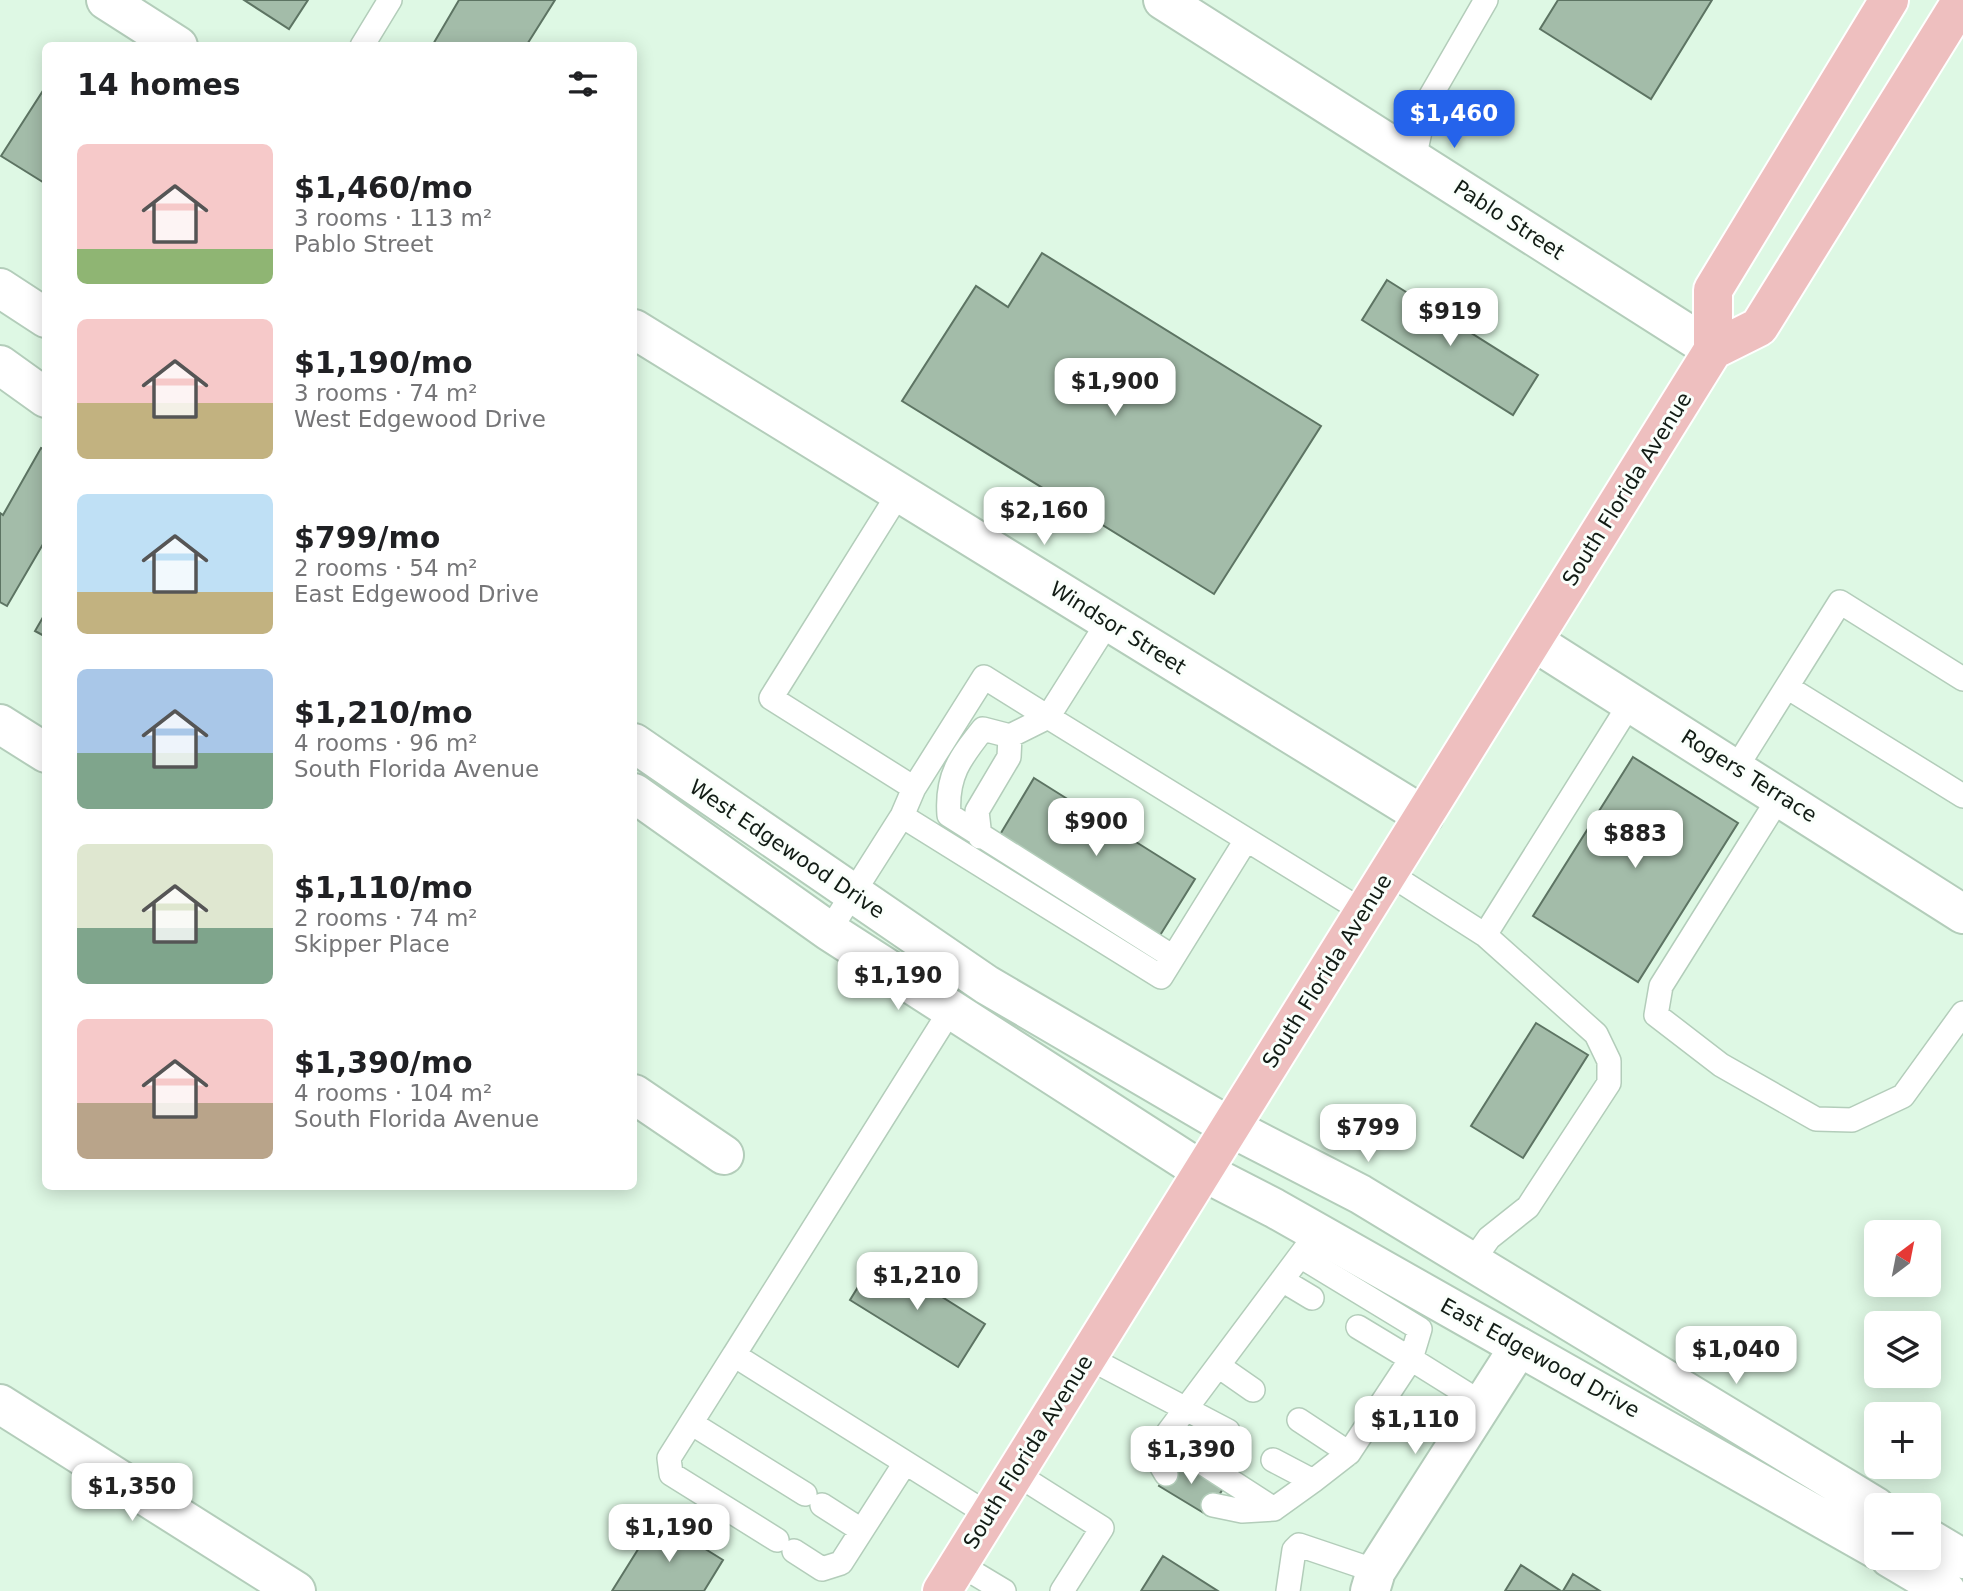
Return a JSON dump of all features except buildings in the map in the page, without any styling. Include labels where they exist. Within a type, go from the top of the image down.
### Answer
[{"type":"main road","points":[[1889,0],[1713,290],[1713,350],[1759,327],[1962,0]]},
{"type":"main road","name":"South Florida Avenue","points":[[951,1577],[1713,350]]},
{"type":"street","name":"Pablo Street","points":[[1163,0],[1713,350]]},
{"type":"street","points":[[123,5],[173,42]]},
{"type":"street","points":[[0,289],[42,315]]},
{"type":"street","name":"Windsor Street","points":[[637,331],[1424,816]]},
{"type":"street","points":[[0,365],[42,395]]},
{"type":"street","name":"Rogers Terrace","points":[[1532,641],[1963,914]]},
{"type":"street","points":[[0,724],[42,750]]},
{"type":"street","name":"West Edgewood Drive","points":[[637,745],[987,985],[1230,1127]]},
{"type":"street","name":"West Edgewood Drive","points":[[637,795],[829,931],[1202,1171]]},
{"type":"street","points":[[637,1096],[724,1155]]},
{"type":"street","name":"East Edgewood Drive","points":[[1230,1127],[1360,1194],[1864,1500]]},
{"type":"street","name":"East Edgewood Drive","points":[[1202,1171],[1308,1244],[1423,1312],[1519,1347],[1864,1542]]},
{"type":"street","points":[[1373,1581],[1519,1347]]},
{"type":"street","points":[[0,1404],[296,1591]]},
{"type":"street","points":[[1941,1546],[1963,1559]]},
{"type":"street","points":[[1910,1570],[1946,1591]]},
{"type":"lane","points":[[364,42],[390,0]]},
{"type":"lane","points":[[1414,159],[1426,104],[1452,54],[1486,0]]},
{"type":"lane","points":[[899,493],[771,698],[914,788]]},
{"type":"lane","points":[[1736,768],[1840,602],[1963,679]]},
{"type":"lane","points":[[1108,622],[1048,717],[1010,736],[983,729],[959,759],[947,792],[949,815],[1173,957]]},
{"type":"lane","points":[[829,931],[902,816],[914,788],[984,677],[1364,912]]},
{"type":"lane","points":[[1787,687],[1963,796]]},
{"type":"lane","points":[[1485,935],[1631,702]]},
{"type":"lane","points":[[980,836],[977,811],[1009,757],[1010,736]]},
{"type":"lane","points":[[1780,796],[1661,986],[1656,1015],[1721,1065],[1816,1119],[1852,1120],[1903,1096],[1963,1013]]},
{"type":"lane","points":[[902,816],[1161,977],[1246,840]]},
{"type":"lane","points":[[1388,873],[1485,935],[1596,1034],[1609,1061],[1609,1083],[1528,1207],[1489,1238],[1472,1262]]},
{"type":"lane","points":[[905,1463],[841,1563],[822,1569],[671,1474],[669,1458],[950,1011]]},
{"type":"lane","points":[[1166,1474],[1156,1457],[1164,1438],[1220,1367],[1308,1244]]},
{"type":"lane","points":[[1282,1280],[1312,1298]]},
{"type":"lane","points":[[1213,1505],[1242,1511],[1274,1509],[1349,1453],[1411,1359],[1423,1312]]},
{"type":"lane","points":[[1359,1327],[1483,1404]]},
{"type":"lane","points":[[734,1355],[989,1515]]},
{"type":"lane","points":[[1087,1357],[1228,1431]]},
{"type":"lane","points":[[1220,1367],[1254,1390]]},
{"type":"lane","points":[[1299,1420],[1349,1453]]},
{"type":"lane","points":[[691,1423],[861,1530]]},
{"type":"lane","points":[[1164,1438],[1274,1509]]},
{"type":"lane","points":[[1273,1460],[1313,1480]]},
{"type":"lane","points":[[1015,1473],[1102,1528],[1062,1591]]},
{"type":"lane","points":[[1288,1591],[1294,1550],[1299,1545],[1373,1581]]},
{"type":"lane","points":[[951,1577],[1004,1591]]}]
